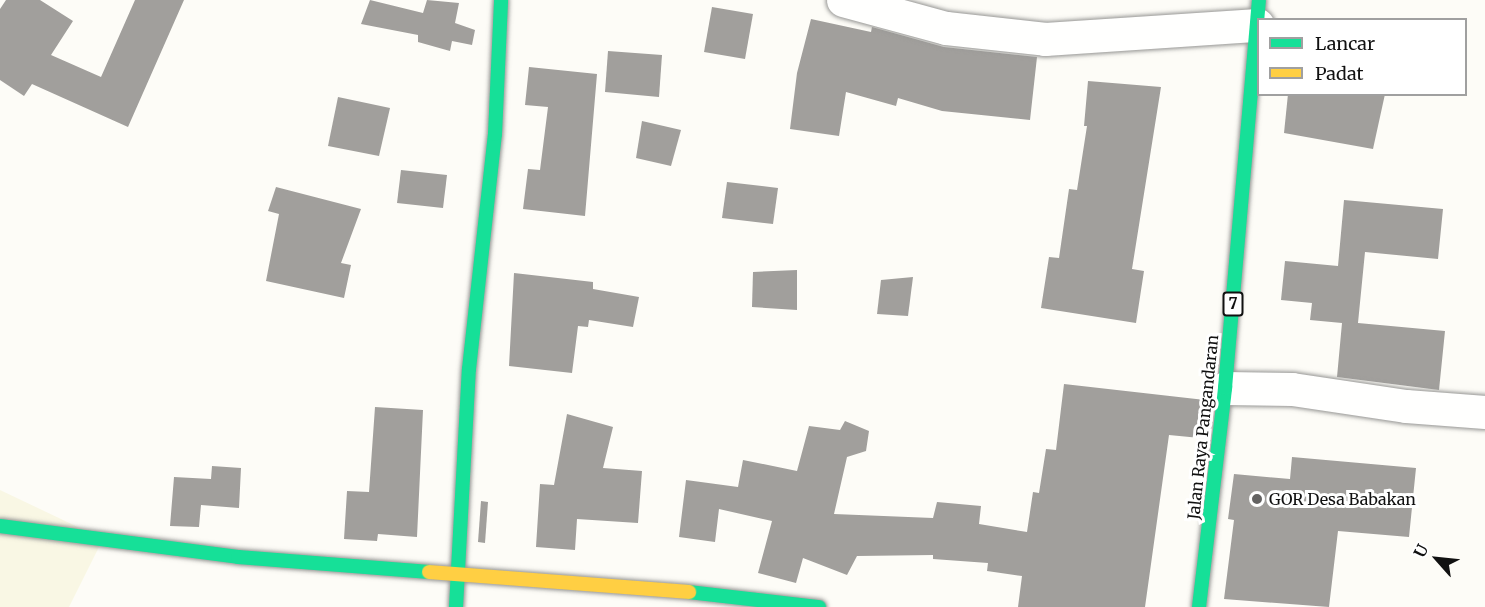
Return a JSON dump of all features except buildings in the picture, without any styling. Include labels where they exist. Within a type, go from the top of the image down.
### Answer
[{"type":"main road","points":[[456,607],[468,369],[495,134],[495,68],[501,0]]},
{"type":"main road","name":"Jalan Raya Pangandaran","points":[[1258,18],[1259,0]]},
{"type":"main road","name":"Jalan Raya Pangandaran","points":[[1199,607],[1225,388],[1257,36]]},
{"type":"main road","points":[[0,526],[238,557],[726,595],[819,607]]},
{"type":"street","points":[[843,0],[946,28],[1045,39],[1257,25]]},
{"type":"street","points":[[1225,388],[1292,389],[1485,412]]},
{"type":"shaded area","points":[[0,490],[103,539],[69,607],[0,607]]},
{"type":"traffic: fast","points":[[456,607],[469,369],[495,134],[501,0]]},
{"type":"traffic: fast","points":[[1257,18],[1259,0]]},
{"type":"traffic: fast","points":[[1199,607],[1225,388],[1257,23]]},
{"type":"traffic: fast","points":[[0,526],[238,557],[429,572]]},
{"type":"traffic: fast","points":[[689,592],[819,607]]},
{"type":"traffic: slow","points":[[429,572],[689,592]]},
{"type":"place","name":"GOR Desa Babakan","points":[[1257,499]]}]
